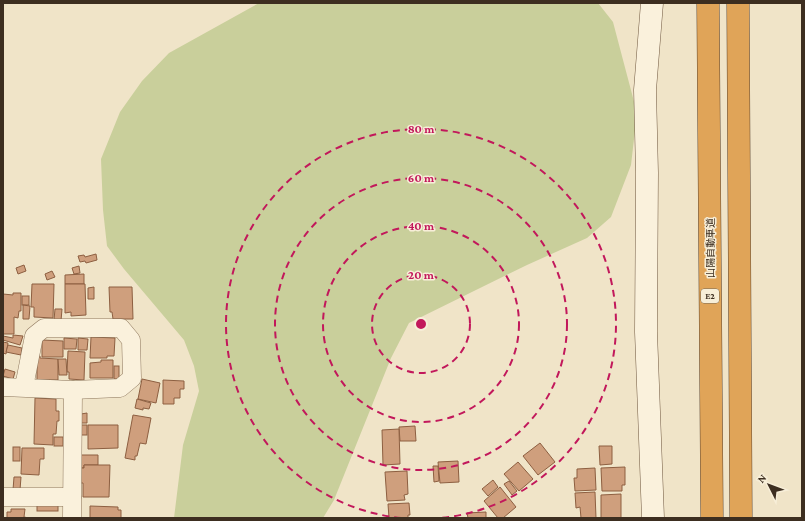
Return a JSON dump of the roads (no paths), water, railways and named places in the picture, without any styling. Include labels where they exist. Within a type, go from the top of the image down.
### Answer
[{"type":"highway","name":"山陽自動車道","points":[[708,3],[712,518]]},
{"type":"highway","points":[[738,3],[741,518]]},
{"type":"street","points":[[652,3],[645,90],[647,173],[646,332],[653,518]]},
{"type":"street","points":[[3,387],[73,390],[120,388],[132,378],[131,340],[121,328],[44,328],[34,336],[24,387]]},
{"type":"street","points":[[72,518],[73,390]]},
{"type":"street","points":[[3,497],[72,497]]}]
